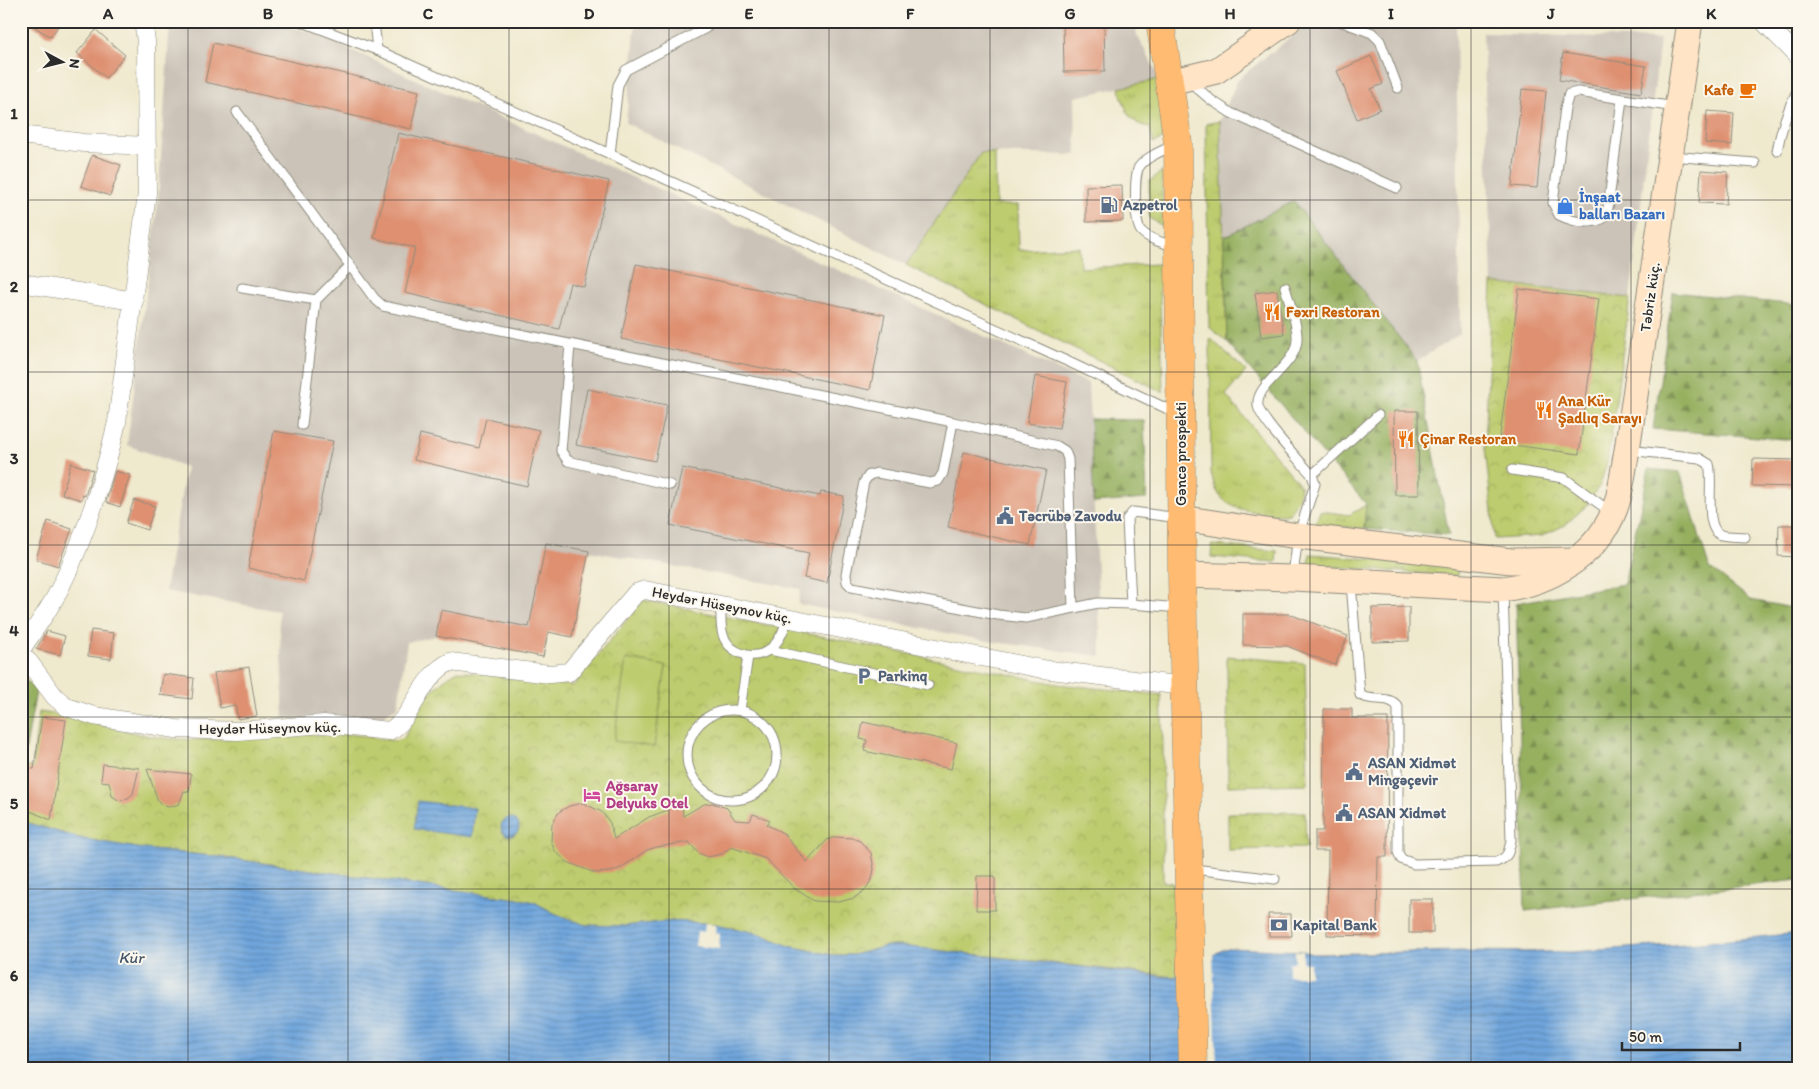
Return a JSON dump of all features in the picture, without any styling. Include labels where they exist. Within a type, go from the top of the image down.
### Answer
[{"type":"main road","name":"Gəncə prospekti","points":[[1160,21],[1194,142],[1190,576],[1197,882]]},
{"type":"main road","name":"Gəncə prospekti","points":[[1178,21],[1178,248],[1181,416],[1190,520]]},
{"type":"main road","points":[[1178,81],[1220,68],[1288,21]]},
{"type":"main road","name":"Təbriz küç.","points":[[1190,576],[1292,578],[1503,589],[1534,583],[1549,577],[1577,560],[1601,533],[1618,500],[1690,21]]},
{"type":"main road","points":[[1190,520],[1298,536],[1511,561],[1577,560]]},
{"type":"main road","name":"Gəncə prospekti","points":[[1190,576],[1182,608],[1184,686],[1197,882]]},
{"type":"main road","points":[[1193,1068],[1197,882]]},
{"type":"main road","points":[[1197,882],[1207,1068]]},
{"type":"street","points":[[21,650],[58,592],[81,537],[110,453],[117,422],[147,193],[146,41],[143,21]]},
{"type":"street","points":[[1763,21],[1798,56]]},
{"type":"street","points":[[21,135],[84,143],[147,146]]},
{"type":"street","points":[[21,283],[134,302]]},
{"type":"street","name":"Heydər Hüseynov küç.","points":[[21,656],[28,661],[55,697],[67,706],[94,716],[176,729],[238,730],[324,724],[383,731],[395,728],[429,677],[439,667],[450,662],[550,674],[569,672],[636,593],[656,590],[1042,668],[1184,686]]},
{"type":"lane","points":[[300,21],[377,50],[610,154],[1071,363],[1181,416]]},
{"type":"lane","points":[[374,21],[377,50]]},
{"type":"lane","points":[[1340,21],[1372,33],[1380,41],[1398,88]]},
{"type":"lane","points":[[610,154],[618,85],[626,70],[706,28]]},
{"type":"lane","points":[[1178,81],[1231,113],[1397,188]]},
{"type":"lane","points":[[1777,151],[1785,115],[1798,90]]},
{"type":"lane","points":[[1622,99],[1608,208],[1602,219],[1592,223],[1571,221],[1558,215],[1553,203],[1565,108],[1569,94],[1578,92],[1622,99],[1678,108]]},
{"type":"lane","points":[[237,112],[374,298],[384,306],[952,422],[1057,446],[1065,450],[1068,458],[1073,608]]},
{"type":"lane","points":[[1178,143],[1140,165],[1136,173],[1137,223],[1141,230],[1152,238],[1178,248]]},
{"type":"lane","points":[[1671,156],[1755,163]]},
{"type":"lane","points":[[302,425],[316,300],[350,266]]},
{"type":"lane","points":[[1285,287],[1298,340],[1290,359],[1259,394],[1258,407],[1266,422],[1312,475],[1315,484],[1314,492],[1302,518],[1292,578]]},
{"type":"lane","points":[[242,288],[316,300]]},
{"type":"lane","points":[[570,345],[561,451],[568,461],[670,485]]},
{"type":"lane","points":[[1312,475],[1378,415]]},
{"type":"lane","points":[[952,422],[943,473],[938,481],[930,483],[877,473],[868,475],[864,482],[847,582],[852,587],[998,616],[1026,618],[1098,603],[1182,608]]},
{"type":"lane","points":[[1627,450],[1699,458],[1709,464],[1712,475],[1710,521],[1713,529],[1721,535],[1745,537]]},
{"type":"lane","points":[[1512,470],[1564,478],[1612,513]]},
{"type":"lane","points":[[1131,604],[1127,519],[1129,514],[1132,512],[1190,520]]},
{"type":"lane","points":[[1350,581],[1360,695],[1367,699],[1388,699],[1398,707],[1398,852],[1401,859],[1414,864],[1496,862],[1504,859],[1509,852],[1511,840],[1503,589]]},
{"type":"lane","points":[[721,604],[724,638],[737,652],[748,656],[760,655],[770,650],[782,635],[788,618]]},
{"type":"lane","points":[[770,650],[928,685]]},
{"type":"lane","points":[[740,710],[748,656]]},
{"type":"lane","points":[[726,709],[740,710],[759,718],[773,734],[778,748],[777,762],[768,782],[752,796],[739,800],[724,800],[711,795],[700,786],[690,768],[688,747],[692,733],[701,722],[712,714],[726,709]]},
{"type":"lane","points":[[1197,882],[1275,879]]},
{"type":"shaded area","name":"Təcrübə Zavodu","points":[[170,21],[268,21],[313,33],[1088,383],[1101,656],[987,641],[798,604],[801,589],[589,551],[572,637],[548,632],[543,657],[436,636],[407,642],[398,706],[379,719],[284,718],[279,611],[165,591],[186,467],[127,445],[158,202]]},
{"type":"shaded area","points":[[636,21],[1135,21],[1137,35],[1160,79],[1075,97],[1076,155],[981,153],[906,265],[626,123]]},
{"type":"shaded area","points":[[1311,21],[1456,21],[1460,334],[1417,361],[1294,201],[1224,237],[1220,121],[1238,79]]},
{"type":"shaded area","name":"İnşaat balları Bazarı","points":[[1483,33],[1660,39],[1630,298],[1492,283]]},
{"type":"green space","points":[[1160,79],[1163,139],[1153,143],[1150,127],[1136,122],[1128,114],[1119,88]]},
{"type":"green space","points":[[1220,121],[1227,342],[1209,327],[1206,124]]},
{"type":"green space","points":[[981,153],[995,153],[996,205],[1018,205],[1019,250],[1079,247],[1080,268],[1159,264],[1163,392],[906,265]]},
{"type":"green space","points":[[1162,171],[1163,226],[1149,218],[1149,182]]},
{"type":"green space","points":[[1294,201],[1417,361],[1449,535],[1364,529],[1366,504],[1227,342],[1224,237]]},
{"type":"green space","points":[[1492,283],[1630,298],[1608,459],[1600,485],[1585,507],[1565,525],[1542,536],[1495,539],[1485,447]]},
{"type":"green space","points":[[1673,292],[1798,305],[1798,440],[1653,429]]},
{"type":"green space","points":[[1210,338],[1246,371],[1226,395],[1300,485],[1299,498],[1289,514],[1261,513],[1241,509],[1227,503],[1217,491],[1211,472]]},
{"type":"green space","points":[[1090,419],[1144,420],[1147,499],[1094,503]]},
{"type":"green space","points":[[1649,469],[1680,472],[1709,567],[1751,600],[1798,609],[1798,880],[1525,911],[1516,603],[1624,584]]},
{"type":"green space","points":[[1366,505],[1364,529],[1315,524],[1320,511],[1349,515]]},
{"type":"green space","points":[[1212,545],[1277,551],[1276,562],[1211,557]]},
{"type":"green space","points":[[1310,554],[1458,566],[1457,576],[1309,565]]},
{"type":"green space","name":"Ağsaray Delyuks Otel","points":[[643,600],[1057,684],[1161,695],[1163,882],[1173,883],[1178,953],[1177,977],[901,946],[887,946],[853,955],[832,955],[789,946],[761,934],[716,924],[673,921],[624,926],[586,925],[556,914],[534,902],[525,900],[212,856],[143,849],[79,838],[21,821],[22,766],[32,767],[39,712],[56,714],[139,734],[172,739],[193,740],[335,733],[395,741],[404,738],[425,700],[439,684],[458,671],[573,686]]},
{"type":"green space","points":[[1227,656],[1305,663],[1308,784],[1228,786]]},
{"type":"green space","points":[[626,659],[666,666],[654,747],[614,741]]},
{"type":"green space","points":[[21,675],[36,691],[25,753],[21,753]]},
{"type":"green space","points":[[1305,812],[1306,848],[1228,850],[1228,813]]},
{"type":"water","points":[[418,801],[475,808],[472,837],[414,829]]},
{"type":"water","points":[[506,818],[514,818],[519,823],[517,834],[506,836],[501,831],[501,823]]},
{"type":"water","name":"Kür","points":[[21,821],[79,838],[143,849],[212,856],[525,900],[534,902],[556,914],[586,925],[624,926],[673,921],[716,924],[761,934],[789,946],[832,955],[853,955],[887,946],[901,946],[1167,977],[1187,974],[1212,956],[1228,948],[1303,951],[1312,954],[1459,951],[1570,952],[1700,943],[1798,933],[1798,1068],[21,1068]]},
{"type":"pier","points":[[705,923],[716,924],[715,933],[720,934],[719,949],[695,946],[697,931],[704,932]]},
{"type":"pier","points":[[1295,951],[1303,951],[1303,963],[1310,963],[1310,976],[1289,976],[1289,963],[1295,962]]},
{"type":"pier","points":[[1213,953],[1217,1068],[1186,1068],[1193,970]]},
{"type":"building","points":[[25,21],[61,21],[51,37]]},
{"type":"building","points":[[1063,21],[1104,21],[1105,71],[1064,72]]},
{"type":"building","points":[[96,30],[125,55],[106,78],[77,53]]},
{"type":"building","points":[[213,43],[419,91],[411,129],[205,82]]},
{"type":"building","points":[[1563,53],[1646,66],[1641,93],[1559,80]]},
{"type":"building","points":[[1371,56],[1383,84],[1371,89],[1380,109],[1357,119],[1337,71]]},
{"type":"building","points":[[1522,89],[1546,91],[1537,188],[1512,186]]},
{"type":"building","points":[[1707,111],[1734,113],[1732,145],[1705,143]]},
{"type":"building","points":[[398,133],[609,181],[584,287],[570,283],[559,329],[405,293],[415,248],[374,238]]},
{"type":"building","points":[[92,155],[121,165],[110,196],[81,186]]},
{"type":"building","points":[[1701,170],[1728,172],[1726,204],[1699,203]]},
{"type":"building","points":[[1122,185],[1123,221],[1086,222],[1086,186]]},
{"type":"building","points":[[636,264],[885,315],[870,390],[621,339]]},
{"type":"building","points":[[1519,289],[1599,299],[1579,454],[1499,443]]},
{"type":"building","points":[[1277,290],[1284,334],[1261,337],[1255,293]]},
{"type":"building","points":[[1035,376],[1067,382],[1059,428],[1027,423]]},
{"type":"building","points":[[587,389],[667,405],[655,461],[576,445]]},
{"type":"building","points":[[1394,411],[1418,411],[1419,495],[1395,495]]},
{"type":"building","points":[[486,418],[539,430],[527,486],[414,460],[420,434],[479,448]]},
{"type":"building","points":[[274,431],[333,441],[304,581],[248,568]]},
{"type":"building","points":[[964,452],[1046,470],[1030,545],[948,527]]},
{"type":"building","points":[[1753,459],[1798,460],[1798,487],[1752,486]]},
{"type":"building","points":[[71,463],[93,470],[85,496],[83,495],[81,500],[62,494]]},
{"type":"building","points":[[682,468],[820,496],[821,492],[844,496],[827,583],[804,578],[809,553],[670,525]]},
{"type":"building","points":[[115,471],[130,475],[120,507],[106,502]]},
{"type":"building","points":[[134,500],[155,506],[147,530],[126,523]]},
{"type":"building","points":[[48,521],[72,529],[58,566],[36,559]]},
{"type":"building","points":[[1779,525],[1798,525],[1798,557],[1778,556]]},
{"type":"building","points":[[546,543],[589,551],[572,637],[548,632],[543,657],[436,636],[441,610],[529,627]]},
{"type":"building","points":[[1409,607],[1409,641],[1372,642],[1372,608]]},
{"type":"building","points":[[1243,614],[1289,614],[1348,636],[1335,665],[1287,646],[1243,645]]},
{"type":"building","points":[[91,630],[114,633],[111,659],[88,656]]},
{"type":"building","points":[[47,631],[65,636],[60,655],[36,649]]},
{"type":"building","points":[[249,667],[257,716],[238,719],[235,705],[220,708],[214,673]]},
{"type":"building","points":[[163,674],[194,678],[192,699],[160,695]]},
{"type":"building","points":[[1324,709],[1352,709],[1352,718],[1388,718],[1387,857],[1378,857],[1377,936],[1327,935],[1328,851],[1315,851],[1315,831],[1323,831]]},
{"type":"building","points":[[42,717],[66,720],[51,820],[21,807],[24,768],[34,769]]},
{"type":"building","points":[[863,722],[957,743],[951,769],[864,751],[867,740],[860,739]]},
{"type":"building","points":[[103,764],[139,768],[133,794],[120,801],[112,796],[109,782],[101,781]]},
{"type":"building","points":[[147,769],[191,774],[189,792],[184,791],[179,804],[168,807],[162,805],[158,801]]},
{"type":"building","points":[[583,803],[602,812],[610,823],[614,839],[649,817],[668,810],[667,804],[682,803],[683,816],[704,804],[712,803],[727,808],[735,820],[750,821],[753,814],[770,820],[767,825],[783,833],[807,862],[827,840],[835,837],[852,838],[860,841],[871,853],[874,869],[872,879],[865,890],[854,898],[839,902],[814,901],[794,888],[766,859],[731,847],[722,854],[708,857],[698,853],[689,842],[647,850],[621,868],[611,872],[595,873],[567,862],[555,851],[551,841],[552,824],[559,812],[569,806]]},
{"type":"building","points":[[977,876],[995,876],[995,910],[976,910]]},
{"type":"building","points":[[1409,899],[1433,899],[1433,933],[1409,933]]},
{"type":"building","points":[[1268,914],[1291,914],[1292,936],[1269,936]]},
{"type":"place","name":"Kafe","points":[[1748,90]]},
{"type":"place","name":"Azpetrol","points":[[1109,205]]},
{"type":"place","name":"İnşaat balları Bazarı","points":[[1565,206]]},
{"type":"place","name":"Fəxri Restoran","points":[[1272,312]]},
{"type":"place","name":"Ana Kür Şadlıq Sarayı","points":[[1544,410]]},
{"type":"place","name":"Çinar Restoran","points":[[1406,439]]},
{"type":"place","name":"Təcrübə Zavodu","points":[[1005,516]]},
{"type":"place","name":"Parkinq","points":[[864,676]]},
{"type":"place","name":"ASAN Xidmət Mingəçevir","points":[[1354,772]]},
{"type":"place","name":"Ağsaray Delyuks Otel","points":[[592,795]]},
{"type":"place","name":"ASAN Xidmət","points":[[1344,813]]},
{"type":"place","name":"Kapital Bank","points":[[1279,925]]}]
